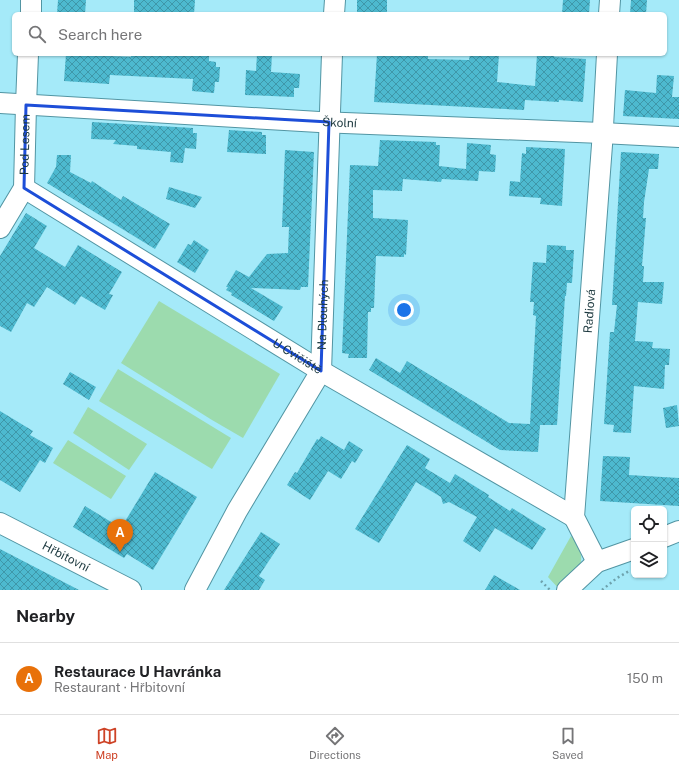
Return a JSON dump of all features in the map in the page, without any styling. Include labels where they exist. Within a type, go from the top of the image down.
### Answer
[{"type":"street","points":[[30,12],[31,0]]},
{"type":"street","points":[[334,12],[335,0]]},
{"type":"street","points":[[609,12],[610,0]]},
{"type":"street","name":"Pod Lesem","points":[[0,228],[24,188],[28,56]]},
{"type":"street","name":"Na Dlouhých","points":[[195,590],[237,511],[321,372],[332,56]]},
{"type":"street","name":"Radiová","points":[[574,518],[607,56]]},
{"type":"street","name":"Školní","points":[[0,103],[329,122],[679,137]]},
{"type":"street","name":"U Cvičiště","points":[[24,188],[321,372],[574,518]]},
{"type":"street","points":[[574,518],[597,562]]},
{"type":"street","name":"Hřbitovní","points":[[0,523],[131,590]]},
{"type":"street","points":[[667,536],[679,531]]},
{"type":"street","points":[[567,590],[597,562],[631,550]]},
{"type":"path","points":[[602,590],[617,578],[631,570]]},
{"type":"path","points":[[541,581],[550,590]]},
{"type":"highlighted area","points":[[26,105],[329,122],[321,371],[24,188]]},
{"type":"green space","points":[[159,301],[280,374],[243,438],[121,363]]},
{"type":"green space","points":[[118,369],[231,438],[212,469],[99,401]]},
{"type":"green space","points":[[88,407],[147,444],[129,470],[73,433]]},
{"type":"green space","points":[[68,440],[126,476],[111,499],[53,463]]},
{"type":"green space","points":[[571,536],[580,549],[581,561],[576,571],[560,590],[548,577]]},
{"type":"building","points":[[58,0],[86,0],[85,12],[57,12]]},
{"type":"building","points":[[134,0],[195,0],[194,12],[134,12]]},
{"type":"building","points":[[357,0],[387,0],[387,12],[357,12]]},
{"type":"building","points":[[563,0],[590,0],[589,12],[562,12]]},
{"type":"building","points":[[631,0],[647,0],[646,12],[630,12]]},
{"type":"building","points":[[66,56],[209,56],[209,61],[216,62],[216,67],[220,67],[219,82],[215,82],[214,93],[192,91],[193,79],[110,75],[109,84],[64,81]]},
{"type":"building","points":[[257,56],[272,56],[271,72],[300,74],[299,88],[294,88],[294,97],[245,95],[246,70],[256,71]]},
{"type":"building","points":[[377,56],[428,56],[428,59],[469,60],[470,56],[499,56],[497,82],[535,86],[537,56],[586,59],[583,102],[525,100],[524,110],[374,102]]},
{"type":"building","points":[[657,75],[674,76],[672,97],[679,97],[679,119],[623,116],[625,90],[656,93]]},
{"type":"building","points":[[92,122],[193,128],[193,133],[197,133],[196,149],[185,148],[183,163],[170,162],[171,152],[137,149],[137,146],[113,144],[116,140],[91,139]]},
{"type":"building","points":[[229,130],[262,132],[262,135],[266,135],[266,154],[227,152]]},
{"type":"building","points":[[380,140],[436,142],[436,145],[440,145],[439,166],[466,169],[467,143],[491,145],[490,154],[496,155],[495,172],[479,171],[478,181],[442,179],[441,182],[403,179],[402,191],[373,190],[373,218],[408,220],[406,255],[404,254],[404,257],[376,256],[374,308],[371,308],[371,312],[368,312],[367,358],[348,358],[349,354],[342,353],[350,165],[378,166]]},
{"type":"building","points":[[526,147],[565,149],[562,206],[540,204],[541,198],[509,196],[510,181],[520,182],[522,153],[526,154]]},
{"type":"building","points":[[285,150],[314,152],[308,287],[301,287],[300,290],[251,288],[283,307],[274,321],[231,295],[232,293],[226,290],[228,287],[226,287],[236,270],[249,277],[267,254],[288,253],[289,227],[282,227]]},
{"type":"building","points":[[621,152],[659,154],[658,169],[649,169],[644,202],[643,218],[646,218],[642,266],[644,266],[643,282],[664,282],[662,304],[638,302],[635,341],[653,342],[652,348],[670,349],[669,365],[665,365],[664,389],[634,386],[631,433],[613,432],[614,425],[604,424],[610,332],[614,332],[617,305],[612,305]]},
{"type":"building","points":[[57,155],[71,155],[70,172],[91,183],[92,181],[121,200],[123,196],[170,224],[155,249],[47,183],[56,167]]},
{"type":"building","points":[[169,187],[202,197],[195,208],[166,199]]},
{"type":"building","points":[[26,213],[47,226],[34,248],[65,267],[78,245],[122,272],[109,294],[113,295],[105,310],[81,296],[75,305],[47,287],[34,307],[27,303],[11,332],[0,326],[0,256]]},
{"type":"building","points":[[194,240],[209,250],[195,273],[177,262],[188,244],[191,245]]},
{"type":"building","points":[[547,245],[566,246],[566,250],[574,250],[572,283],[567,283],[565,296],[557,425],[540,425],[538,452],[500,450],[369,370],[376,358],[400,373],[407,361],[509,423],[530,424],[536,316],[533,315],[534,302],[530,302],[533,262],[546,263]]},
{"type":"building","points":[[70,372],[96,387],[89,400],[63,384]]},
{"type":"building","points":[[677,405],[679,426],[666,428],[663,408]]},
{"type":"building","points":[[0,411],[33,431],[30,435],[53,448],[45,463],[40,460],[20,492],[0,480]]},
{"type":"building","points":[[321,436],[344,450],[349,441],[363,450],[355,463],[352,461],[341,479],[328,471],[310,500],[287,485],[295,472],[297,473],[317,439],[319,440]]},
{"type":"building","points":[[407,445],[430,459],[425,468],[450,483],[455,474],[489,495],[488,497],[510,511],[512,508],[546,529],[532,550],[495,528],[480,552],[463,541],[477,517],[449,502],[443,504],[441,497],[416,482],[379,543],[355,529]]},
{"type":"building","points":[[603,456],[630,457],[629,475],[679,478],[679,506],[600,501]]},
{"type":"building","points":[[155,472],[197,497],[153,570],[127,554],[124,558],[73,527],[85,506],[121,528]]},
{"type":"building","points":[[261,532],[280,544],[259,576],[265,580],[259,590],[224,590]]},
{"type":"building","points":[[0,549],[79,590],[0,590]]},
{"type":"building","points":[[494,575],[520,590],[485,590]]},
{"type":"place","name":"Restaurace U Havránka","points":[[120,552]]}]
